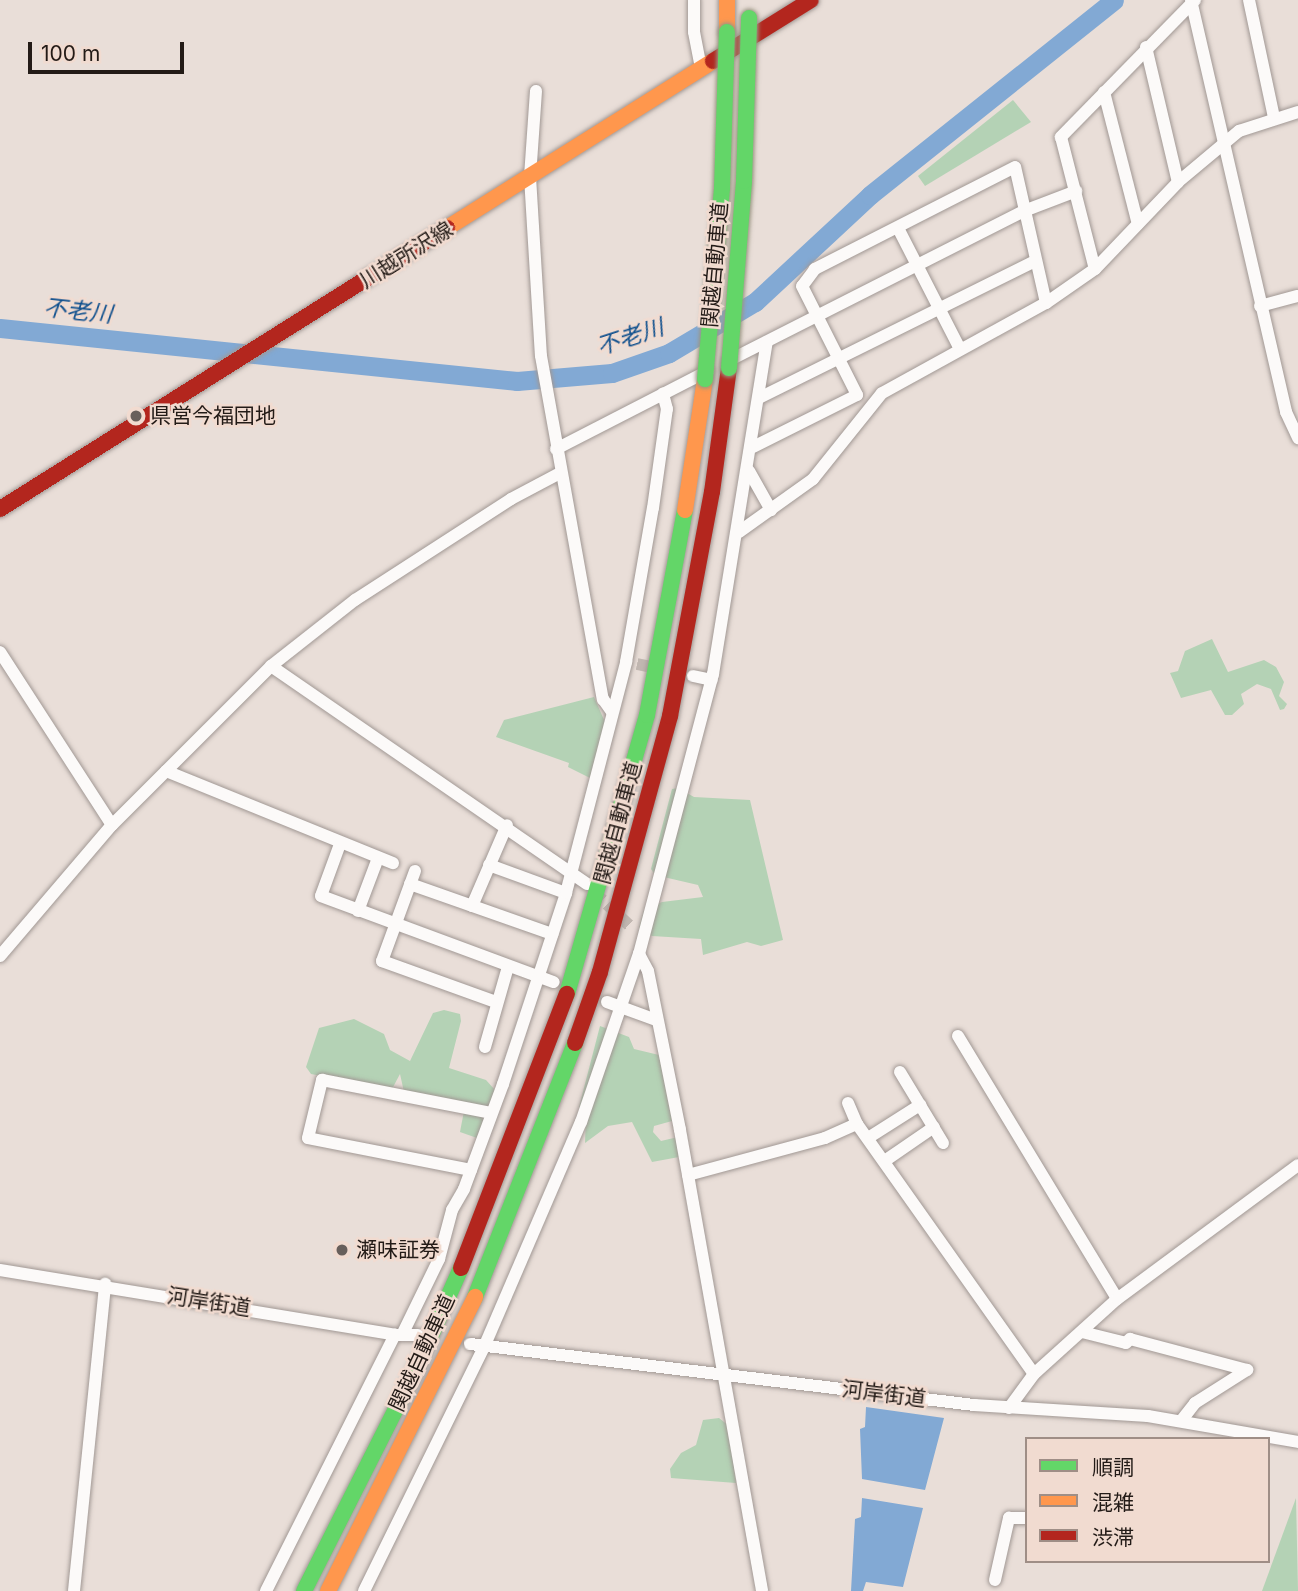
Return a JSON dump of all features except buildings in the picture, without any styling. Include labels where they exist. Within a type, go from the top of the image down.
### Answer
[{"type":"main road","name":"関越自動車道","points":[[304,1591],[412,1377],[490,1202],[578,963],[650,703],[672,600],[705,379],[722,188],[727,0]]},
{"type":"main road","name":"関越自動車道","points":[[328,1591],[439,1376],[487,1270],[561,1084],[600,972],[670,716],[712,492],[729,368],[745,167],[749,0]]},
{"type":"main road","name":"川越所沢線","points":[[0,509],[811,0]]},
{"type":"street","points":[[694,0],[694,32],[701,68]]},
{"type":"street","points":[[1249,0],[1274,118]]},
{"type":"street","points":[[1096,269],[1061,137],[1192,1]]},
{"type":"street","points":[[1192,1],[1260,306],[1286,412],[1297,432]]},
{"type":"street","points":[[1146,47],[1178,182]]},
{"type":"street","points":[[536,91],[530,177],[543,366],[560,474],[603,699],[612,712]]},
{"type":"street","points":[[1104,92],[1138,224]]},
{"type":"street","points":[[739,532],[813,479],[864,410],[882,393],[1046,303],[1096,269],[1178,182],[1238,131],[1298,112]]},
{"type":"street","points":[[864,410],[802,286],[815,269],[1015,167],[1046,303]]},
{"type":"street","points":[[556,449],[1024,211],[1076,191]]},
{"type":"street","points":[[898,228],[960,349]]},
{"type":"street","points":[[759,398],[1035,261]]},
{"type":"street","points":[[1260,306],[1298,296]]},
{"type":"street","points":[[364,1591],[484,1347],[581,1122],[639,954],[641,938],[712,680],[753,447],[767,342]]},
{"type":"street","points":[[266,1591],[439,1259],[452,1210],[471,1170],[540,978],[566,893],[612,712],[631,663],[667,409],[663,394]]},
{"type":"street","points":[[753,447],[857,395]]},
{"type":"street","points":[[749,471],[771,510]]},
{"type":"street","points":[[0,956],[112,825],[271,666],[355,600],[511,499],[560,474]]},
{"type":"street","points":[[0,652],[112,825]]},
{"type":"street","points":[[271,666],[507,825],[572,870],[587,884]]},
{"type":"street","points":[[693,676],[712,680]]},
{"type":"street","points":[[166,771],[340,844],[393,863]]},
{"type":"street","points":[[472,906],[507,825]]},
{"type":"street","points":[[340,844],[321,896],[554,982]]},
{"type":"street","points":[[358,911],[378,858]]},
{"type":"street","points":[[489,865],[566,893]]},
{"type":"street","points":[[415,871],[382,961],[496,1002]]},
{"type":"street","points":[[410,884],[552,934]]},
{"type":"street","points":[[630,926],[641,938]]},
{"type":"street","points":[[639,954],[648,971],[688,1175],[762,1591]]},
{"type":"street","points":[[485,1047],[508,967]]},
{"type":"street","points":[[607,1002],[656,1020]]},
{"type":"street","points":[[958,1036],[1117,1299]]},
{"type":"street","points":[[900,1072],[943,1143]]},
{"type":"street","points":[[471,1170],[308,1138],[321,1080],[491,1112]]},
{"type":"street","points":[[848,1103],[858,1124],[886,1160],[1034,1374]]},
{"type":"street","points":[[868,1138],[920,1105]]},
{"type":"street","points":[[688,1175],[825,1138],[858,1124]]},
{"type":"street","points":[[886,1160],[934,1127]]},
{"type":"street","points":[[1009,1408],[1034,1374],[1117,1299],[1298,1165]]},
{"type":"street","name":"河岸街道","points":[[0,1270],[106,1284],[398,1335],[418,1335]]},
{"type":"street","points":[[74,1591],[106,1284]]},
{"type":"street","points":[[1082,1332],[1126,1343],[1130,1339],[1247,1370],[1195,1403],[1182,1415],[1181,1421]]},
{"type":"street","name":"河岸街道","points":[[470,1344],[1009,1408],[1181,1421],[1202,1432],[1250,1437]]},
{"type":"street","name":"河岸街道","points":[[1270,1439],[1298,1442]]},
{"type":"street","points":[[995,1580],[1009,1518],[1025,1517]]},
{"type":"green space","points":[[1013,100],[1031,122],[925,186],[918,176]]},
{"type":"green space","points":[[1212,639],[1228,672],[1264,660],[1276,667],[1284,682],[1279,696],[1287,704],[1284,709],[1280,710],[1271,689],[1257,684],[1241,694],[1244,704],[1232,715],[1225,715],[1211,690],[1181,698],[1170,673],[1178,671],[1185,651]]},
{"type":"green space","points":[[594,697],[605,722],[590,778],[568,767],[569,763],[496,737],[504,720]]},
{"type":"green space","points":[[678,788],[694,797],[750,800],[783,940],[761,946],[747,942],[703,955],[701,939],[652,936],[639,928],[644,910],[662,902],[703,897],[698,885],[655,875],[651,869],[672,789]]},
{"type":"green space","points":[[444,1010],[460,1014],[461,1021],[449,1068],[486,1080],[495,1090],[489,1108],[404,1092],[400,1074],[392,1089],[311,1074],[306,1067],[319,1028],[354,1019],[384,1034],[390,1050],[410,1061],[433,1013]]},
{"type":"green space","points":[[600,1026],[629,1037],[634,1049],[659,1055],[672,1121],[654,1126],[653,1132],[661,1141],[678,1137],[679,1157],[652,1162],[632,1122],[608,1126],[585,1143],[586,1115],[579,1107]]},
{"type":"green space","points":[[464,1111],[488,1116],[477,1138],[460,1132]]},
{"type":"green space","points":[[719,1418],[729,1426],[736,1483],[671,1478],[670,1469],[681,1453],[696,1445],[703,1420]]},
{"type":"green space","points":[[1296,1498],[1298,1591],[1262,1591]]},
{"type":"water","points":[[866,1407],[944,1418],[925,1490],[862,1479],[860,1429],[865,1427]]},
{"type":"water","points":[[862,1498],[923,1508],[903,1587],[866,1582],[863,1591],[851,1591],[855,1519],[861,1517]]},
{"type":"waterway","name":"不老川","points":[[0,328],[517,381],[612,373],[669,353],[755,302],[870,195],[1114,0]]},
{"type":"tunnel","points":[[637,664],[660,669]]},
{"type":"tunnel","points":[[594,892],[630,926]]},
{"type":"traffic: fast","points":[[729,368],[744,181],[749,18]]},
{"type":"traffic: fast","points":[[705,379],[722,188],[727,32]]},
{"type":"traffic: fast","points":[[567,994],[647,715],[685,510]]},
{"type":"traffic: fast","points":[[475,1297],[575,1043]]},
{"type":"traffic: fast","points":[[304,1591],[418,1365],[461,1268]]},
{"type":"traffic: slow","points":[[727,0],[727,32]]},
{"type":"traffic: slow","points":[[447,228],[713,61]]},
{"type":"traffic: slow","points":[[685,510],[705,379]]},
{"type":"traffic: slow","points":[[328,1591],[475,1297]]},
{"type":"traffic: jam","points":[[713,61],[811,0]]},
{"type":"traffic: jam","points":[[0,509],[447,228]]},
{"type":"traffic: jam","points":[[575,1043],[600,972],[670,716],[712,492],[729,368]]},
{"type":"traffic: jam","points":[[461,1268],[567,994]]},
{"type":"place","name":"県営今福団地","points":[[136,416]]},
{"type":"place","name":"瀬味証券","points":[[342,1250]]}]
